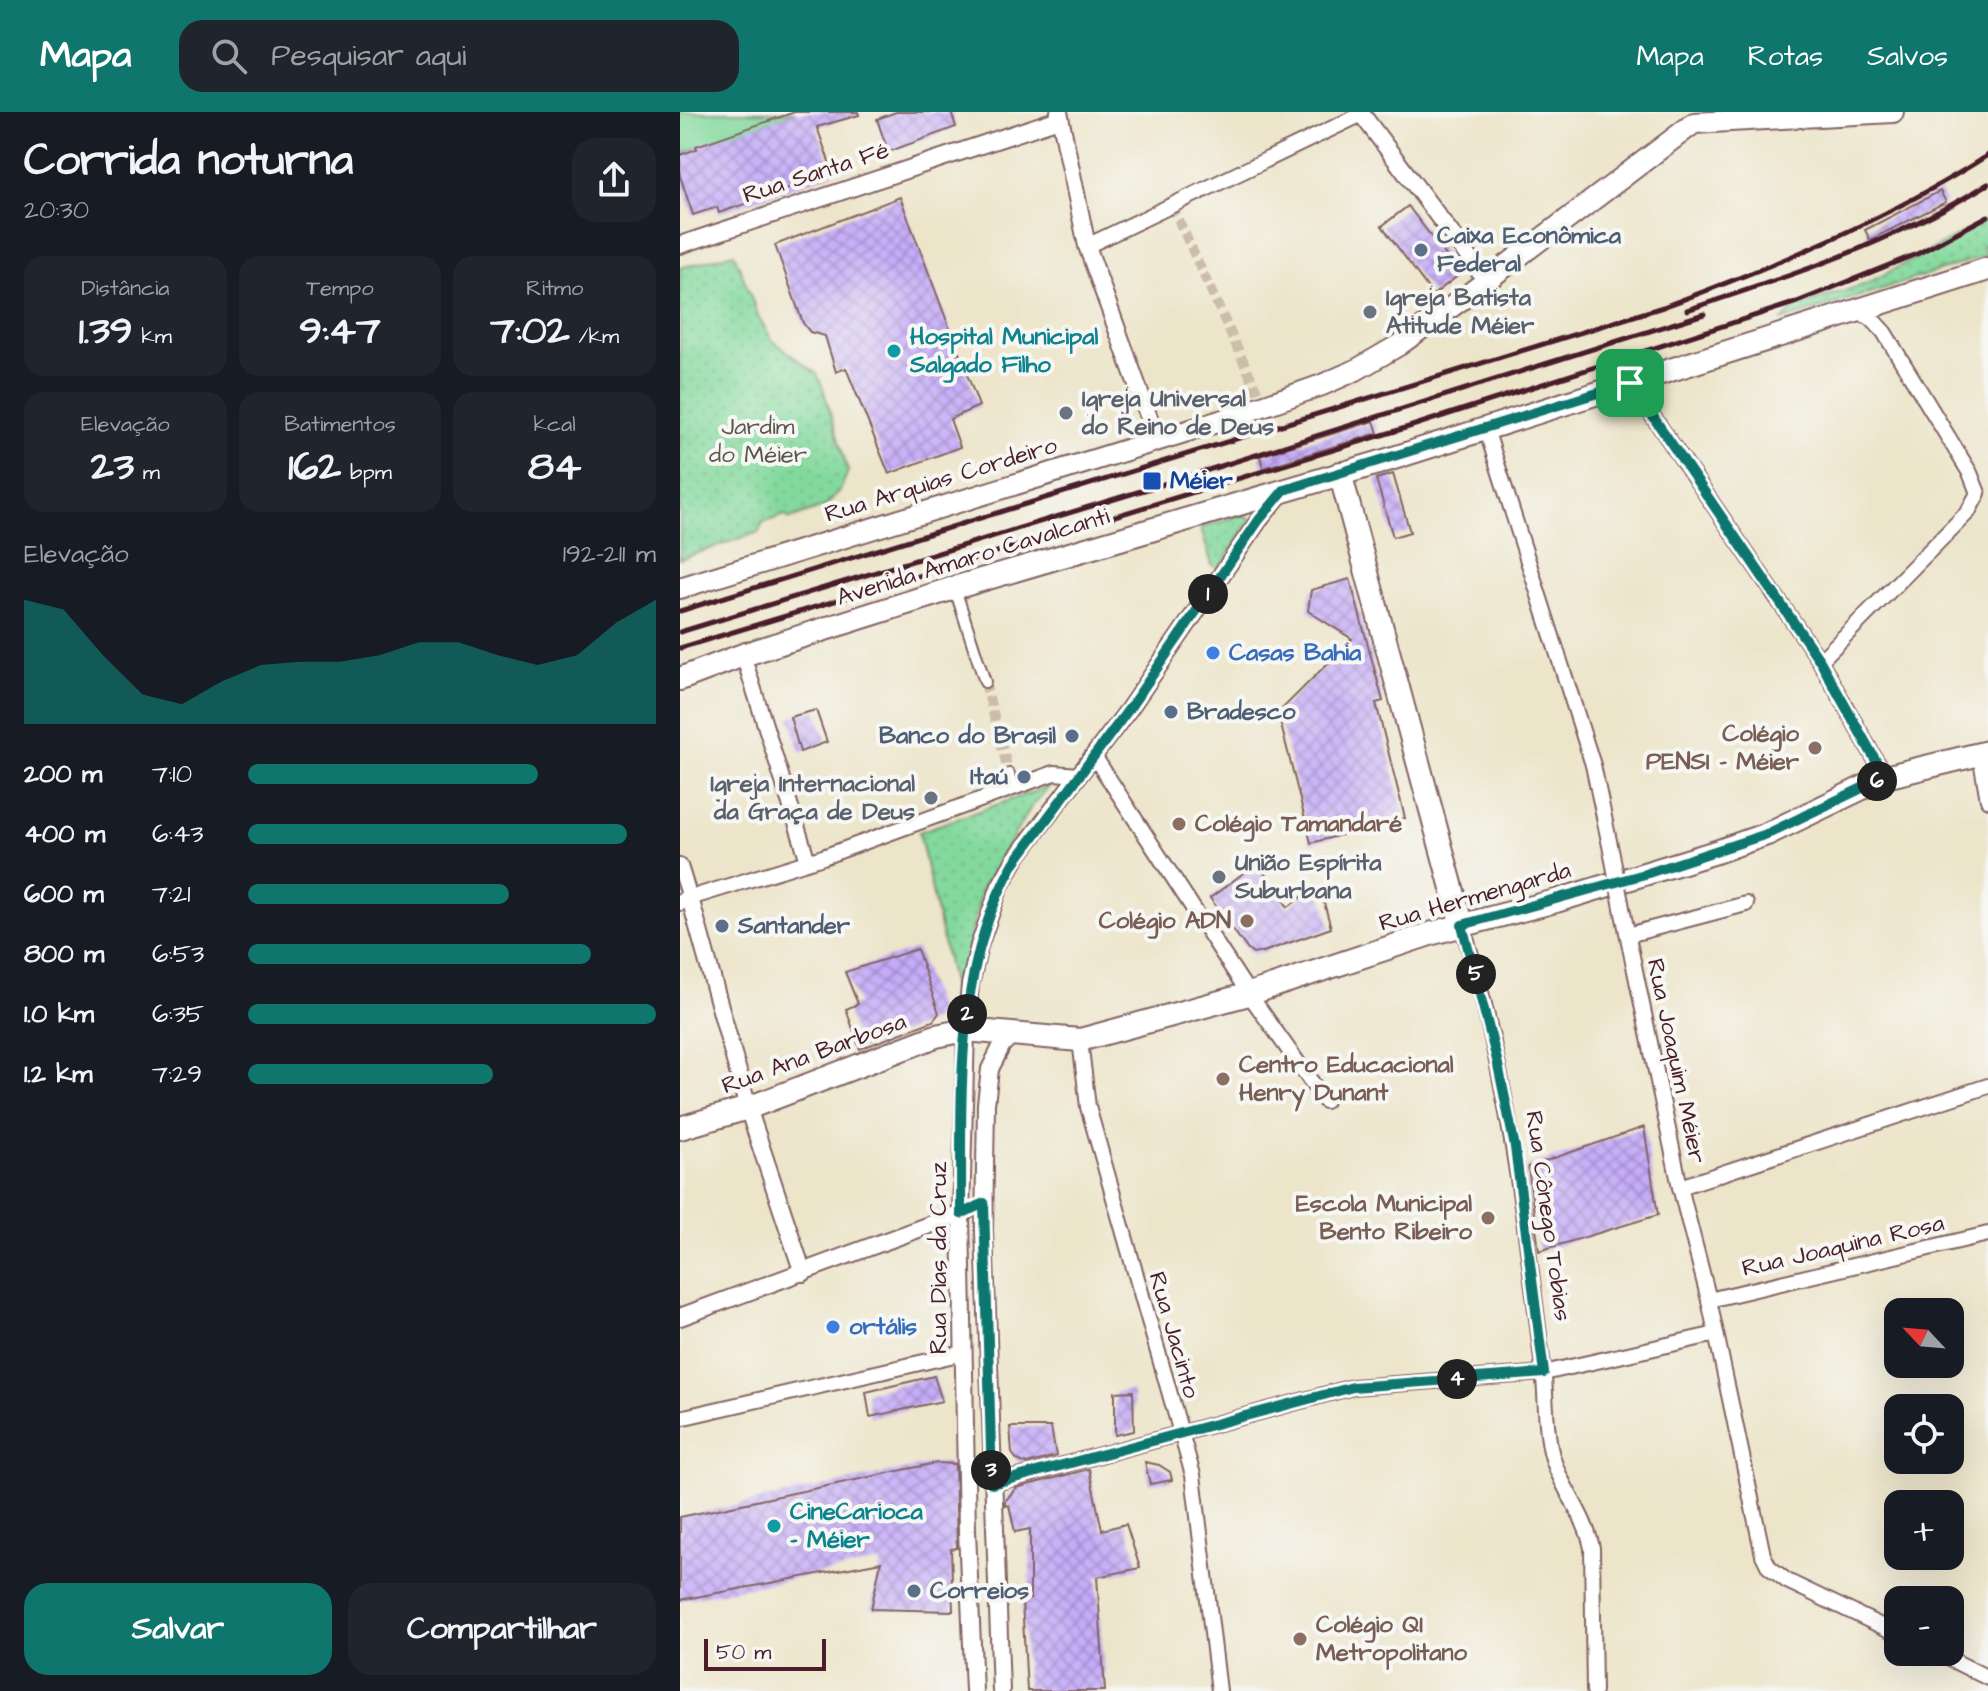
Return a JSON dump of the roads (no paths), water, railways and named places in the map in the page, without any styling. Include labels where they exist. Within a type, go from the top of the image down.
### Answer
[{"type":"main road","name":"Rua Arquias Cordeiro","points":[[680,588],[1263,406],[1356,370],[1399,345],[1697,116],[1893,112]]},
{"type":"main road","name":"Avenida Amaro Cavalcanti","points":[[680,679],[743,655],[954,588],[1486,429],[1988,269]]},
{"type":"main road","name":"Rua Cônego Tobias","points":[[1340,473],[1462,925]]},
{"type":"main road","name":"Rua Hermengarda","points":[[966,1030],[1080,1040],[1249,994],[1462,925],[1556,901],[1729,848],[1767,834],[1885,777],[1984,753]]},
{"type":"main road","name":"Rua Ana Barbosa","points":[[680,1128],[748,1108],[936,1036],[966,1030]]},
{"type":"street","points":[[1087,246],[1361,113],[1486,280]]},
{"type":"street","points":[[1059,115],[1087,246],[1157,440]]},
{"type":"street","name":"Rua Santa Fé","points":[[680,245],[1059,115]]},
{"type":"street","points":[[1820,661],[1968,512],[1978,493],[1970,473],[1884,332],[1871,318],[1856,312]]},
{"type":"street","points":[[1630,383],[1820,661],[1885,777]]},
{"type":"street","name":"Rua Joaquim Méier","points":[[1486,429],[1593,765],[1680,1187],[1709,1300],[1763,1555],[1769,1567],[1787,1581],[1884,1627]]},
{"type":"street","name":"Rua Dias da Cruz","points":[[974,1691],[961,1214],[966,1030],[970,985],[979,946],[1000,886],[1016,858],[1094,756],[1259,520],[1284,490]]},
{"type":"street","points":[[954,588],[985,682]]},
{"type":"street","points":[[743,655],[808,861]]},
{"type":"street","points":[[1984,753],[1988,800]]},
{"type":"street","points":[[1094,756],[1249,994],[1325,1101]]},
{"type":"street","points":[[685,900],[808,861],[1010,781],[1054,773],[1079,775]]},
{"type":"street","points":[[680,866],[685,900],[748,1108],[803,1273]]},
{"type":"street","points":[[1628,935],[1746,904]]},
{"type":"street","name":"Rua Cônego Tobias","points":[[1462,925],[1497,1060],[1515,1147],[1544,1373],[1549,1443],[1561,1482],[1588,1530],[1592,1548],[1594,1691]]},
{"type":"street","name":"Rua Dias da Cruz","points":[[1001,1691],[984,1203],[986,1104],[990,1069],[1002,1045],[1012,1035]]},
{"type":"street","name":"Rua Jacinto","points":[[1080,1040],[1088,1107],[1193,1475],[1219,1691]]},
{"type":"street","points":[[1680,1187],[1988,1086]]},
{"type":"street","points":[[680,1317],[984,1203]]},
{"type":"street","name":"Rua Joaquina Rosa","points":[[1709,1300],[1988,1234]]},
{"type":"street","points":[[992,1484],[1353,1387],[1544,1373],[1716,1334]]},
{"type":"street","points":[[680,1418],[963,1353]]},
{"type":"street","points":[[1964,1666],[1988,1678]]},
{"type":"tunnel","points":[[1172,206],[1259,395]]},
{"type":"tunnel","points":[[985,682],[1009,774]]},
{"type":"railway","points":[[680,611],[1663,307],[1747,275],[1871,221],[1988,155]]},
{"type":"railway","points":[[1687,310],[1878,241],[1988,184]]},
{"type":"railway","points":[[680,648],[1412,426],[1797,302],[1919,253],[1988,216]]},
{"type":"railway","points":[[680,632],[1704,314]]},
{"type":"place","name":"Caixa Econômica Federal","points":[[1421,250]]},
{"type":"place","name":"Igreja Batista Atitude Méier","points":[[1370,312]]},
{"type":"place","name":"Hospital Municipal Salgado Filho","points":[[894,351]]},
{"type":"place","name":"Igreja Universal do Reino de Deus","points":[[1066,413]]},
{"type":"place","name":"Méier","points":[[1152,481]]},
{"type":"place","name":"Casas Bahia","points":[[1213,653]]},
{"type":"place","name":"Bradesco","points":[[1171,712]]},
{"type":"place","name":"Banco do Brasil","points":[[1072,736]]},
{"type":"place","name":"Colégio PENSI - Méier","points":[[1815,748]]},
{"type":"place","name":"Itaú","points":[[1024,777]]},
{"type":"place","name":"Igreja Internacional da Graça de Deus","points":[[931,798]]},
{"type":"place","name":"Colégio Tamandaré","points":[[1179,824]]},
{"type":"place","name":"União Espírita Suburbana","points":[[1219,877]]},
{"type":"place","name":"Colégio ADN","points":[[1247,921]]},
{"type":"place","name":"Santander","points":[[722,926]]},
{"type":"place","name":"Centro Educacional Henry Dunant","points":[[1223,1079]]},
{"type":"place","name":"Escola Municipal Bento Ribeiro","points":[[1488,1218]]},
{"type":"place","name":"ortális","points":[[833,1327]]},
{"type":"place","name":"CineCarioca - Méier","points":[[774,1526]]},
{"type":"place","name":"Correios","points":[[914,1591]]},
{"type":"place","name":"Colégio QI Metropolitano","points":[[1300,1639]]},
{"type":"park label","name":"Jardim do Méier","points":[[758,441]]}]
